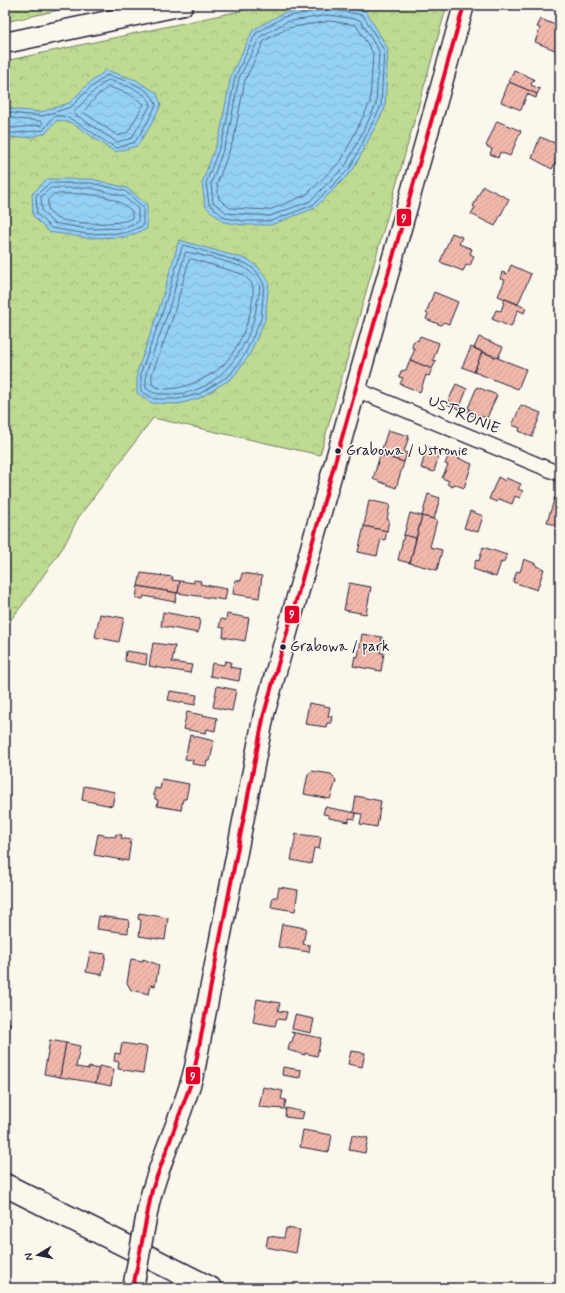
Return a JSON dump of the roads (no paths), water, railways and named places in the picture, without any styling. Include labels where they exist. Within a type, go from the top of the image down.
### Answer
[{"type":"main road","points":[[5,1184],[210,1288]]},
{"type":"street","points":[[5,43],[183,5]]},
{"type":"street","points":[[134,1288],[149,1203],[156,1176],[191,1083],[264,714],[464,5]]},
{"type":"street","name":"USTRONIE","points":[[355,388],[560,474]]},
{"type":"water","points":[[329,6],[366,11],[388,49],[385,108],[353,170],[315,208],[271,225],[243,225],[223,222],[205,206],[202,183],[220,134],[231,75],[253,30],[283,13]]},
{"type":"water","points":[[106,70],[136,80],[157,93],[161,105],[151,125],[137,146],[115,152],[72,123],[57,120],[46,133],[32,137],[5,138],[5,107],[41,112],[69,103],[87,85]]},
{"type":"water","points":[[47,179],[92,179],[127,188],[147,205],[147,229],[126,237],[87,238],[49,232],[33,216],[32,194]]},
{"type":"water","points":[[179,240],[249,260],[259,268],[269,282],[265,320],[249,356],[232,378],[200,398],[179,404],[152,403],[137,393],[137,372],[158,312]]},
{"type":"place","name":"Grabowa / Ustronie","points":[[338,451]]},
{"type":"place","name":"Grabowa / park","points":[[283,647]]}]
